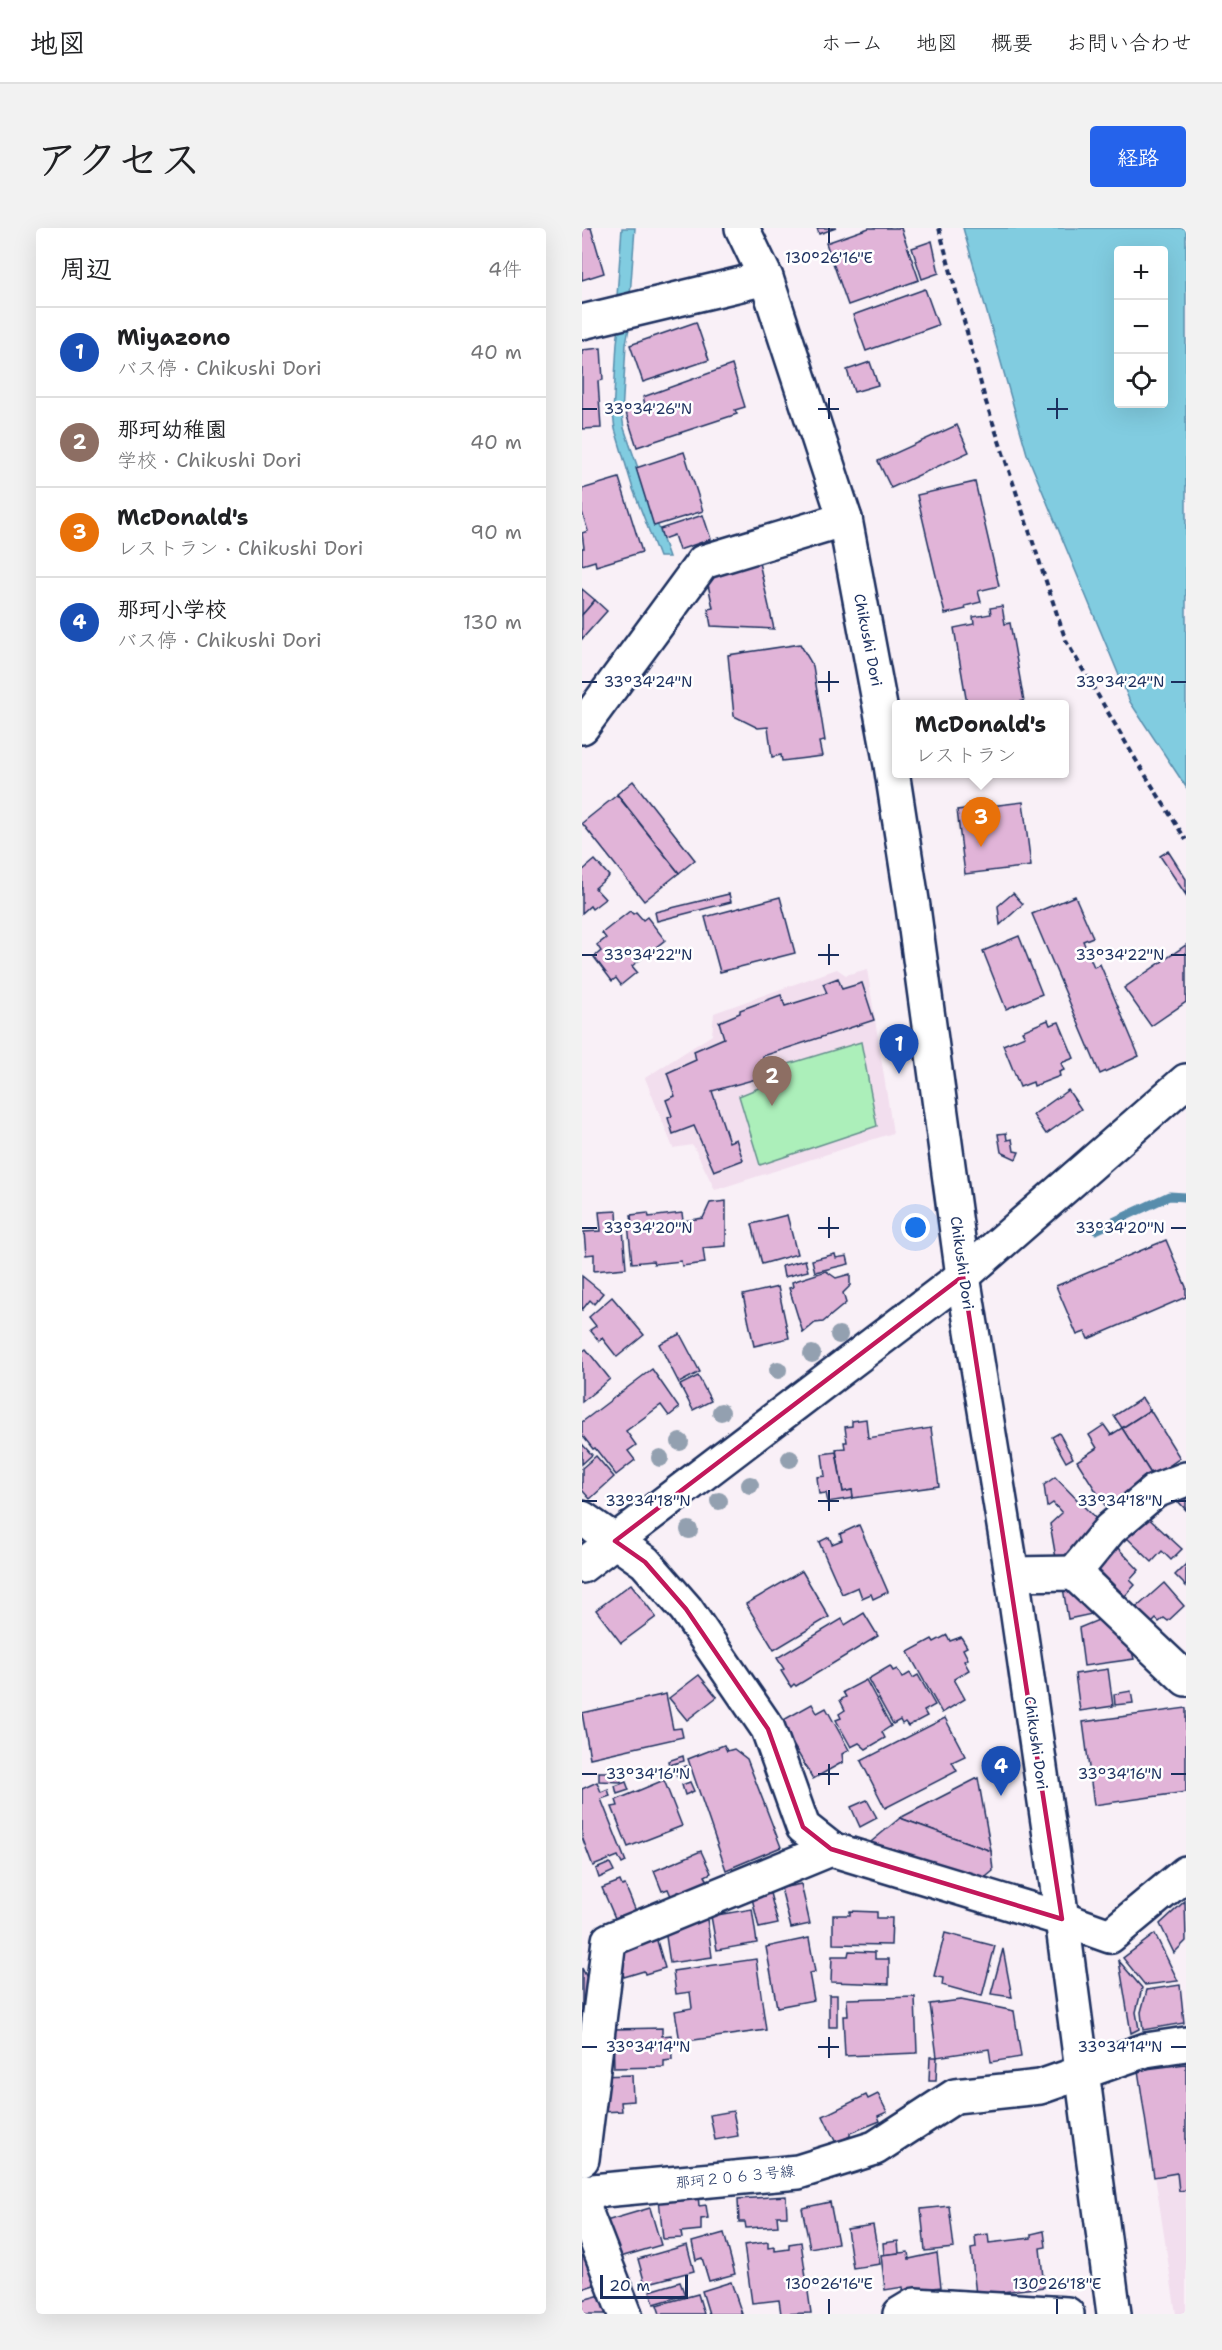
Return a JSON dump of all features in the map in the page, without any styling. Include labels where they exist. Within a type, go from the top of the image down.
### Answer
[{"type":"street","name":"Chikushi Dori","points":[[742,228],[766,278],[845,519],[892,772]]},
{"type":"street","points":[[582,322],[766,278]]},
{"type":"street","points":[[582,727],[703,562],[845,519]]},
{"type":"street","name":"Chikushi Dori","points":[[893,778],[963,1276],[1012,1574],[1062,1919],[1114,2314]]},
{"type":"street","points":[[582,1566],[963,1276],[1186,1081]]},
{"type":"street","points":[[1074,1573],[1110,1529],[1155,1491],[1186,1479]]},
{"type":"street","points":[[582,1518],[645,1562],[686,1609],[768,1729],[803,1827],[831,1849],[1062,1919],[1110,1936],[1186,1873]]},
{"type":"street","points":[[1012,1574],[1074,1573],[1186,1679]]},
{"type":"street","points":[[582,2159],[595,1947],[831,1849]]},
{"type":"street","name":"那珂２０６３号線","points":[[582,2192],[798,2172],[875,2148],[955,2096],[1040,2087],[1146,2050],[1186,2044]]},
{"type":"street","points":[[582,2203],[625,2314]]},
{"type":"street","points":[[900,2314],[915,2306],[1067,2314]]},
{"type":"path","points":[[939,228],[985,399],[1066,642],[1186,840]]},
{"type":"highlighted area","points":[[963,1276],[1062,1919],[831,1849],[803,1827],[768,1729],[686,1609],[645,1562],[615,1541]]},
{"type":"shaded area","points":[[837,969],[846,975],[867,969],[893,1133],[715,1190],[693,1145],[673,1148],[645,1078],[712,1035],[714,1013]]},
{"type":"shaded area","points":[[1186,2057],[1186,2314],[1176,2314],[1138,2064]]},
{"type":"green space","points":[[861,1042],[877,1126],[760,1165],[739,1096],[771,1083],[775,1068]]},
{"type":"water","points":[[622,228],[635,228],[630,296],[631,317],[626,344],[622,415],[624,428],[669,557],[659,557],[633,489],[615,429],[613,414],[620,320],[617,296]]},
{"type":"water","points":[[963,228],[1186,228],[1186,787],[1130,702],[1027,454]]},
{"type":"building","points":[[582,228],[591,228],[604,273],[582,280]]},
{"type":"building","points":[[817,228],[836,228],[819,234]]},
{"type":"building","points":[[869,228],[901,228],[919,280],[848,305],[826,243]]},
{"type":"building","points":[[932,241],[939,273],[922,279],[912,248]]},
{"type":"building","points":[[925,289],[938,325],[866,351],[853,315]]},
{"type":"building","points":[[696,322],[709,360],[643,382],[630,345]]},
{"type":"building","points":[[601,348],[603,380],[598,381],[601,428],[582,429],[582,350]]},
{"type":"building","points":[[870,362],[878,385],[854,392],[847,370]]},
{"type":"building","points":[[732,365],[745,407],[735,410],[737,414],[637,447],[625,410],[645,404],[643,397]]},
{"type":"building","points":[[957,425],[969,452],[891,488],[878,461]]},
{"type":"building","points":[[684,452],[703,511],[654,526],[636,468]]},
{"type":"building","points":[[619,478],[642,552],[596,566],[595,561],[582,565],[582,548],[584,548],[582,533],[588,531],[582,512],[582,489]]},
{"type":"building","points":[[975,482],[999,586],[978,591],[981,602],[965,606],[966,609],[945,614],[917,495]]},
{"type":"building","points":[[703,515],[711,539],[679,550],[674,535],[663,539],[660,529]]},
{"type":"building","points":[[758,558],[774,629],[711,626],[708,609],[713,608],[705,570]]},
{"type":"building","points":[[582,589],[595,600],[582,615]]},
{"type":"building","points":[[595,600],[607,611],[582,639],[582,615]]},
{"type":"building","points":[[1002,606],[1005,624],[1010,623],[1024,700],[966,700],[954,628],[974,624],[973,617],[991,614],[990,608]]},
{"type":"building","points":[[800,644],[813,666],[825,741],[819,742],[822,756],[782,761],[781,755],[772,757],[768,727],[758,728],[734,716],[728,655]]},
{"type":"building","points":[[633,781],[695,860],[679,873],[617,794]]},
{"type":"building","points":[[617,795],[679,873],[644,901],[582,823]]},
{"type":"building","points":[[1023,802],[1031,866],[965,874],[957,810]]},
{"type":"building","points":[[1168,851],[1186,879],[1186,895],[1160,856]]},
{"type":"building","points":[[595,860],[609,876],[595,888],[605,899],[592,909],[590,906],[582,913],[582,871]]},
{"type":"building","points":[[1013,893],[1023,904],[1000,925],[998,906]]},
{"type":"building","points":[[729,894],[731,902],[657,921],[655,912]]},
{"type":"building","points":[[1075,896],[1093,937],[1083,941],[1094,967],[1100,964],[1139,1056],[1100,1074],[1032,914]]},
{"type":"building","points":[[780,897],[795,953],[720,972],[705,917]]},
{"type":"building","points":[[630,911],[633,914],[636,912],[643,920],[647,917],[665,940],[632,966],[637,972],[621,985],[616,978],[612,981],[594,957],[601,951],[597,945],[606,938],[602,933]]},
{"type":"building","points":[[1019,936],[1042,994],[1006,1009],[983,951]]},
{"type":"building","points":[[1186,945],[1186,1002],[1151,1026],[1124,988]]},
{"type":"building","points":[[838,978],[842,989],[862,983],[874,1020],[763,1056],[760,1078],[712,1091],[729,1142],[736,1139],[743,1160],[714,1171],[694,1126],[673,1134],[668,1118],[672,1116],[666,1100],[675,1096],[667,1073],[696,1060],[694,1051],[724,1038],[719,1022],[740,1013],[740,1010],[781,995],[785,1006],[827,993],[823,984]]},
{"type":"building","points":[[1048,1020],[1050,1025],[1059,1022],[1074,1058],[1061,1063],[1064,1070],[1059,1072],[1060,1076],[1034,1086],[1033,1082],[1020,1087],[1003,1045],[1025,1036],[1022,1031]]},
{"type":"building","points":[[1068,1090],[1081,1109],[1046,1134],[1033,1115]]},
{"type":"building","points":[[1006,1133],[1007,1140],[1012,1139],[1014,1151],[1019,1152],[1016,1159],[1001,1152],[998,1134]]},
{"type":"building","points":[[726,1201],[726,1246],[703,1248],[705,1263],[682,1266],[681,1261],[654,1264],[653,1261],[632,1263],[628,1224],[632,1224],[631,1215],[648,1213],[649,1217],[682,1213],[683,1221],[703,1218],[710,1203]]},
{"type":"building","points":[[617,1211],[618,1230],[623,1229],[626,1268],[594,1271],[594,1254],[586,1255],[584,1232],[601,1231],[599,1212]]},
{"type":"building","points":[[787,1215],[797,1254],[762,1264],[752,1224]]},
{"type":"building","points":[[1166,1240],[1186,1287],[1186,1297],[1088,1339],[1085,1332],[1077,1335],[1056,1286]]},
{"type":"building","points":[[835,1254],[836,1258],[847,1256],[849,1264],[815,1272],[812,1260]]},
{"type":"building","points":[[805,1260],[808,1271],[784,1277],[782,1266]]},
{"type":"building","points":[[826,1271],[836,1278],[850,1274],[850,1286],[843,1293],[846,1303],[823,1322],[815,1323],[803,1333],[789,1288],[793,1287],[792,1282]]},
{"type":"building","points":[[582,1276],[603,1293],[594,1304],[590,1300],[582,1310]]},
{"type":"building","points":[[778,1287],[789,1338],[754,1346],[743,1295]]},
{"type":"building","points":[[612,1297],[644,1335],[617,1357],[602,1338],[599,1341],[590,1330],[596,1326],[589,1317]]},
{"type":"building","points":[[680,1334],[700,1372],[679,1383],[659,1344]]},
{"type":"building","points":[[586,1349],[610,1379],[582,1402],[582,1352]]},
{"type":"building","points":[[652,1369],[679,1408],[669,1416],[661,1405],[626,1431],[636,1445],[628,1451],[635,1460],[616,1475],[582,1435],[582,1422]]},
{"type":"building","points":[[698,1376],[711,1401],[693,1410],[680,1385]]},
{"type":"building","points":[[1142,1398],[1150,1410],[1122,1428],[1114,1416]]},
{"type":"building","points":[[1150,1410],[1180,1458],[1153,1477],[1122,1428]]},
{"type":"building","points":[[866,1419],[868,1438],[931,1428],[939,1486],[853,1498],[852,1490],[843,1492],[836,1449],[845,1448],[844,1442],[847,1442],[845,1427],[852,1426],[852,1421]]},
{"type":"building","points":[[1104,1425],[1111,1435],[1122,1428],[1153,1477],[1106,1507],[1077,1461],[1097,1448],[1089,1435]]},
{"type":"building","points":[[1059,1433],[1073,1458],[1066,1462],[1052,1437]]},
{"type":"building","points":[[582,1444],[592,1455],[582,1464]]},
{"type":"building","points":[[836,1452],[843,1492],[852,1490],[853,1498],[828,1502],[826,1493],[819,1494],[817,1477],[825,1476],[822,1454]]},
{"type":"building","points":[[596,1456],[614,1477],[590,1499],[582,1490],[582,1468]]},
{"type":"building","points":[[1055,1477],[1100,1523],[1057,1564],[1050,1524],[1062,1513],[1053,1503],[1047,1507],[1044,1485]]},
{"type":"building","points":[[1186,1491],[1186,1510],[1177,1500]]},
{"type":"building","points":[[1145,1515],[1182,1549],[1171,1560],[1162,1551],[1152,1562],[1125,1536]]},
{"type":"building","points":[[859,1525],[888,1592],[873,1599],[871,1594],[862,1598],[858,1587],[842,1594],[819,1542],[829,1537],[832,1544],[842,1540],[840,1534]]},
{"type":"building","points":[[1116,1546],[1139,1570],[1130,1580],[1135,1585],[1125,1596],[1097,1568]]},
{"type":"building","points":[[1186,1564],[1186,1586],[1175,1575]]},
{"type":"building","points":[[802,1571],[829,1617],[774,1650],[746,1604]]},
{"type":"building","points":[[1062,1581],[1091,1599],[1092,1614],[1068,1619]]},
{"type":"building","points":[[1164,1583],[1184,1606],[1168,1621],[1164,1618],[1159,1622],[1156,1619],[1150,1625],[1136,1608]]},
{"type":"building","points":[[631,1584],[656,1617],[621,1643],[596,1610]]},
{"type":"building","points":[[864,1613],[878,1636],[791,1687],[781,1671],[784,1669],[777,1658],[842,1619],[845,1625]]},
{"type":"building","points":[[1103,1618],[1129,1640],[1134,1659],[1084,1666],[1079,1628]]},
{"type":"building","points":[[947,1635],[950,1641],[961,1637],[967,1647],[963,1649],[968,1659],[964,1661],[969,1670],[954,1679],[965,1699],[942,1713],[908,1652],[932,1639],[934,1642]]},
{"type":"building","points":[[890,1666],[893,1671],[897,1669],[902,1678],[910,1673],[913,1678],[918,1675],[935,1705],[924,1711],[927,1716],[908,1726],[905,1722],[902,1724],[900,1720],[893,1724],[868,1679]]},
{"type":"building","points":[[1108,1669],[1113,1706],[1080,1711],[1075,1674]]},
{"type":"building","points":[[699,1675],[717,1697],[687,1720],[669,1698]]},
{"type":"building","points":[[866,1680],[891,1726],[882,1732],[885,1738],[866,1749],[859,1743],[851,1747],[836,1720],[841,1718],[839,1714],[845,1710],[840,1700],[846,1697],[843,1692]]},
{"type":"building","points":[[1131,1691],[1133,1703],[1115,1705],[1114,1694]]},
{"type":"building","points":[[666,1694],[673,1729],[681,1728],[683,1737],[590,1758],[582,1713]]},
{"type":"building","points":[[812,1704],[817,1713],[826,1708],[849,1750],[842,1754],[843,1762],[813,1779],[780,1722]]},
{"type":"building","points":[[1186,1708],[1186,1792],[1094,1805],[1083,1722]]},
{"type":"building","points":[[945,1718],[965,1756],[952,1762],[957,1771],[885,1808],[861,1761]]},
{"type":"building","points":[[724,1745],[727,1751],[734,1749],[747,1759],[781,1847],[726,1870],[688,1759]]},
{"type":"building","points":[[683,1756],[684,1761],[669,1765],[668,1761]]},
{"type":"building","points":[[687,1766],[689,1773],[677,1777],[675,1769]]},
{"type":"building","points":[[599,1772],[621,1772],[621,1782],[599,1781]]},
{"type":"building","points":[[978,1778],[991,1851],[900,1818]]},
{"type":"building","points":[[664,1780],[682,1826],[628,1847],[612,1807],[618,1806],[616,1800]]},
{"type":"building","points":[[597,1782],[601,1792],[608,1789],[610,1796],[601,1799],[626,1862],[622,1864],[618,1856],[593,1866],[582,1837],[582,1789]]},
{"type":"building","points":[[626,1782],[629,1790],[617,1794],[615,1786]]},
{"type":"building","points":[[690,1782],[694,1791],[685,1795],[682,1785]]},
{"type":"building","points":[[867,1800],[877,1818],[860,1827],[851,1807]]},
{"type":"building","points":[[900,1818],[991,1851],[993,1871],[975,1886],[866,1846]]},
{"type":"building","points":[[701,1851],[711,1873],[705,1876],[708,1881],[671,1896],[668,1889],[662,1891],[654,1871]]},
{"type":"building","points":[[610,1863],[614,1871],[599,1878],[596,1869]]},
{"type":"building","points":[[620,1881],[622,1886],[625,1885],[638,1916],[631,1919],[627,1914],[615,1918],[602,1888]]},
{"type":"building","points":[[801,1884],[810,1924],[791,1928],[781,1888]]},
{"type":"building","points":[[770,1893],[778,1924],[759,1928],[752,1898]]},
{"type":"building","points":[[1185,1901],[1186,1941],[1174,1953],[1160,1924]]},
{"type":"building","points":[[752,1909],[757,1943],[717,1950],[711,1916]]},
{"type":"building","points":[[850,1911],[877,1912],[877,1918],[892,1918],[891,1945],[833,1944],[833,1915],[850,1915]]},
{"type":"building","points":[[707,1919],[712,1957],[670,1963],[664,1923]]},
{"type":"building","points":[[653,1927],[665,1968],[624,1977],[615,1946]]},
{"type":"building","points":[[945,1933],[995,1946],[982,1996],[942,1985],[943,1978],[934,1976]]},
{"type":"building","points":[[1155,1934],[1178,1981],[1145,1985],[1123,1958]]},
{"type":"building","points":[[809,1938],[815,1972],[809,1973],[814,2000],[777,2007],[766,1947]]},
{"type":"building","points":[[1003,1949],[1012,1997],[991,1994]]},
{"type":"building","points":[[849,1951],[875,1952],[875,1959],[889,1959],[889,1984],[831,1982],[832,1956],[848,1956]]},
{"type":"building","points":[[756,1959],[766,2030],[680,2042],[675,2011],[692,2008],[690,1992],[676,1994],[673,1971]]},
{"type":"building","points":[[1119,1961],[1142,1988],[1136,2012],[1139,2029],[1131,2033]]},
{"type":"building","points":[[582,1968],[593,1990],[588,2009],[582,2012]]},
{"type":"building","points":[[1180,1985],[1184,2023],[1143,2030],[1141,2012],[1147,1990]]},
{"type":"building","points":[[829,1995],[837,1995],[837,2027],[829,2027]]},
{"type":"building","points":[[915,1997],[917,2053],[845,2056],[843,2016],[848,2016],[847,1999]]},
{"type":"building","points":[[961,2000],[1014,2011],[1021,2057],[991,2062],[989,2049],[937,2057],[930,2004]]},
{"type":"building","points":[[662,2028],[662,2036],[671,2035],[672,2060],[664,2061],[664,2067],[614,2068],[613,2029]]},
{"type":"building","points":[[930,2057],[937,2057],[936,2081],[929,2081]]},
{"type":"building","points":[[1186,2064],[1186,2190],[1179,2191],[1177,2173],[1154,2177],[1138,2070]]},
{"type":"building","points":[[632,2075],[633,2101],[621,2102],[622,2111],[601,2112],[597,2076]]},
{"type":"building","points":[[878,2094],[887,2112],[878,2116],[880,2121],[850,2133],[850,2136],[836,2143],[823,2116],[866,2095],[868,2099]]},
{"type":"building","points":[[733,2111],[738,2136],[715,2140],[710,2115]]},
{"type":"building","points":[[698,2195],[699,2206],[706,2205],[708,2218],[701,2219],[701,2230],[681,2232],[682,2238],[663,2239],[659,2199]]},
{"type":"building","points":[[786,2196],[787,2216],[777,2216],[778,2226],[746,2228],[745,2222],[739,2222],[738,2199]]},
{"type":"building","points":[[830,2202],[838,2243],[810,2248],[802,2208]]},
{"type":"building","points":[[949,2206],[954,2248],[925,2251],[921,2209]]},
{"type":"building","points":[[650,2208],[661,2245],[617,2258],[606,2221]]},
{"type":"building","points":[[873,2225],[880,2264],[853,2268],[847,2229]]},
{"type":"building","points":[[1044,2231],[1046,2247],[1040,2248],[1044,2287],[976,2295],[971,2249],[976,2248],[975,2236],[988,2234],[989,2243],[1031,2238],[1031,2234]]},
{"type":"building","points":[[724,2233],[735,2274],[709,2281],[702,2258],[696,2260],[692,2242]]},
{"type":"building","points":[[582,2240],[597,2284],[582,2289]]},
{"type":"building","points":[[898,2241],[899,2253],[884,2255],[883,2243]]},
{"type":"building","points":[[768,2242],[768,2248],[775,2247],[775,2251],[789,2249],[789,2244],[801,2242],[811,2313],[781,2314],[779,2300],[752,2303],[744,2245]]},
{"type":"building","points":[[687,2245],[694,2271],[645,2284],[638,2259]]},
{"type":"building","points":[[908,2252],[909,2259],[937,2253],[941,2287],[917,2290],[904,2296],[903,2287],[885,2290],[881,2255]]},
{"type":"building","points":[[680,2282],[685,2295],[654,2304],[650,2291]]},
{"type":"building","points":[[731,2282],[742,2314],[709,2314],[702,2291]]},
{"type":"building","points":[[698,2294],[704,2314],[660,2314],[657,2305]]},
{"type":"building","points":[[601,2295],[606,2314],[582,2314],[582,2300]]},
{"type":"waterway","points":[[1096,1230],[1169,1196],[1186,1197]]},
{"type":"place","name":"McDonald's","points":[[981,847]]},
{"type":"place","name":"Miyazono","points":[[899,1074]]},
{"type":"place","name":"那珂幼稚園","points":[[772,1106]]},
{"type":"place","name":"那珂小学校","points":[[1001,1796]]}]
